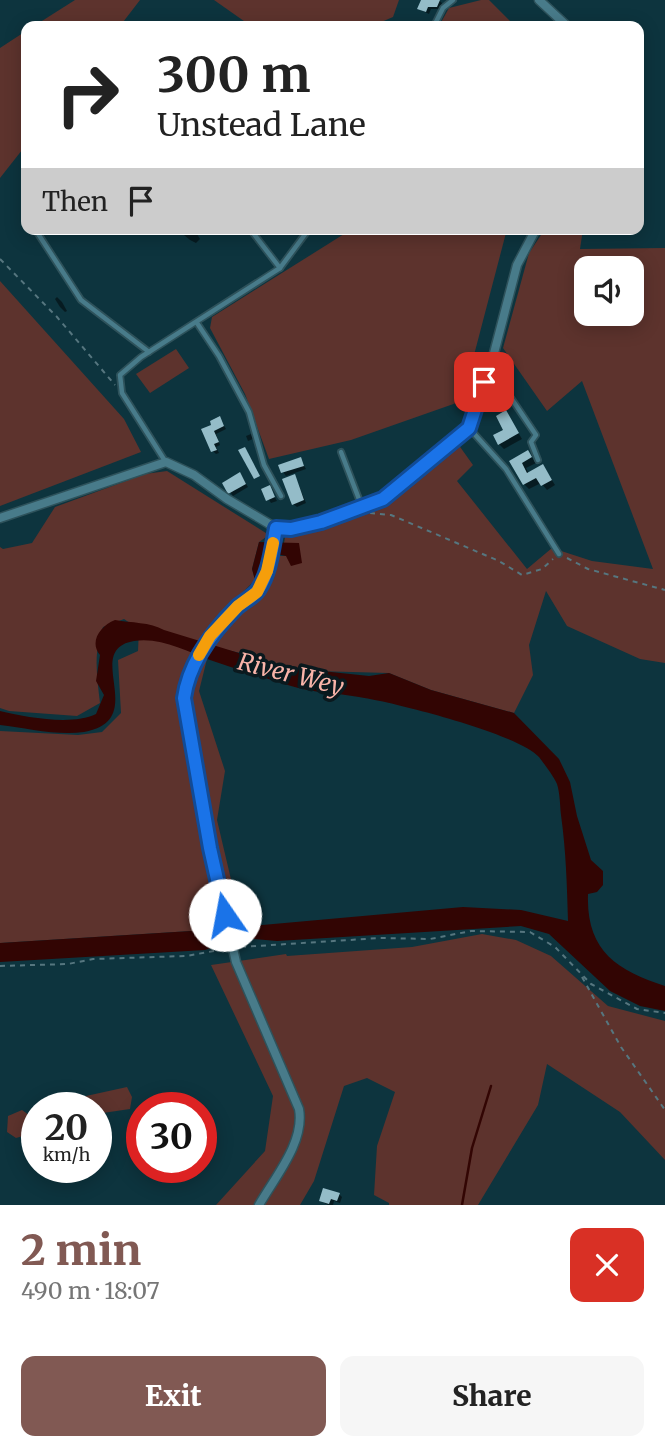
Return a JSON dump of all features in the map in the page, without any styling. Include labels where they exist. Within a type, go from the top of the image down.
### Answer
[{"type":"street","points":[[539,0],[562,21]]},
{"type":"street","points":[[0,518],[166,462],[194,474],[227,499],[276,528],[291,529],[363,510],[383,499],[469,428],[493,357],[517,265],[533,235]]},
{"type":"street","points":[[259,1205],[296,1141],[302,1123],[299,1109],[232,947],[210,848],[184,698],[186,681],[210,636],[238,606],[257,592],[267,571],[276,528]]},
{"type":"lane","points":[[436,21],[443,8],[453,0]]},
{"type":"lane","points":[[39,235],[81,300],[149,352]]},
{"type":"lane","points":[[255,235],[280,268]]},
{"type":"lane","points":[[166,462],[122,393],[120,375],[149,352],[280,268],[305,235]]},
{"type":"lane","points":[[197,323],[219,356],[249,412],[264,465],[281,496]]},
{"type":"lane","points":[[493,357],[506,367],[510,381],[507,391],[536,435],[531,442],[538,460]]},
{"type":"lane","points":[[469,428],[506,469],[559,554]]},
{"type":"lane","points":[[341,452],[363,510]]},
{"type":"path","points":[[0,258],[57,317],[85,354],[122,393]]},
{"type":"path","points":[[363,510],[391,514],[499,561],[522,575],[542,569],[559,554],[587,569],[665,590]]},
{"type":"path","points":[[0,966],[186,956],[232,947],[380,938],[430,939],[471,931],[516,930],[530,932],[555,947],[591,984],[637,1009],[665,1013]]},
{"type":"path","points":[[580,974],[621,1046],[665,1110]]},
{"type":"shaded area","points":[[75,0],[140,0],[124,21],[42,21]]},
{"type":"shaded area","points":[[214,0],[399,0],[393,17],[384,21],[244,21]]},
{"type":"shaded area","points":[[489,0],[510,21],[442,21],[449,8]]},
{"type":"shaded area","points":[[21,34],[21,151],[0,178],[0,48]]},
{"type":"shaded area","points":[[342,235],[505,235],[462,401],[351,440],[269,459],[245,394],[210,328],[212,317]]},
{"type":"shaded area","points":[[541,235],[582,235],[580,249],[665,248],[665,663],[640,659],[567,626],[546,591],[529,645],[533,675],[514,713],[431,690],[389,673],[315,671],[284,667],[245,654],[196,643],[207,659],[199,691],[225,771],[217,820],[242,926],[0,943],[0,731],[78,735],[102,732],[121,713],[118,660],[138,651],[139,629],[124,619],[103,627],[97,655],[100,703],[77,716],[0,708],[0,547],[3,549],[32,543],[55,507],[145,474],[167,471],[269,535],[259,542],[252,569],[255,580],[242,593],[248,607],[249,600],[267,585],[276,556],[286,556],[299,543],[284,543],[286,532],[308,531],[390,499],[458,444],[473,465],[457,481],[527,569],[552,548],[592,561],[653,569],[582,381],[547,411],[503,348],[529,253]]},
{"type":"shaded area","points":[[0,281],[124,419],[141,452],[0,506]]},
{"type":"shaded area","points":[[176,349],[189,368],[150,393],[136,374]]},
{"type":"shaded area","points":[[482,934],[516,940],[551,956],[608,1006],[665,1021],[665,1160],[620,1112],[547,1064],[538,1105],[478,1205],[389,1205],[374,1195],[377,1146],[395,1092],[367,1078],[344,1086],[314,1181],[300,1205],[216,1205],[265,1151],[273,1096],[211,965],[286,954],[412,947]]},
{"type":"shaded area","points":[[127,1087],[130,1092],[126,1092],[126,1110],[112,1112],[112,1092],[104,1092]]},
{"type":"shaded area","points":[[21,1110],[21,1137],[16,1138],[7,1132],[8,1116]]},
{"type":"water","points":[[259,542],[299,543],[302,563],[291,566],[286,556],[266,552],[255,580],[252,569]]},
{"type":"water","name":"River Wey","points":[[115,620],[153,625],[284,667],[369,676],[389,673],[431,690],[514,713],[559,759],[570,782],[591,860],[603,871],[603,885],[597,892],[588,894],[592,930],[599,944],[619,965],[665,986],[665,1011],[640,1006],[610,991],[549,934],[521,926],[277,941],[241,938],[205,950],[0,962],[0,943],[207,930],[463,907],[521,910],[568,921],[565,855],[557,784],[539,757],[527,748],[482,729],[376,700],[299,688],[173,646],[144,640],[119,647],[113,657],[113,714],[103,725],[84,732],[64,733],[0,725],[0,711],[62,720],[86,718],[96,714],[104,695],[96,681],[100,655],[96,640],[101,630]]},
{"type":"building","points":[[421,0],[440,0],[437,7],[428,7],[426,12],[417,9]]},
{"type":"building","points":[[506,410],[519,433],[498,445],[493,435],[503,430],[496,416]]},
{"type":"building","points":[[220,416],[224,426],[214,431],[219,442],[214,444],[217,450],[211,452],[201,429],[211,425],[210,421]]},
{"type":"building","points":[[245,447],[260,476],[254,479],[238,450]]},
{"type":"building","points":[[528,450],[532,457],[522,463],[527,473],[543,464],[552,480],[541,486],[536,478],[523,485],[509,461]]},
{"type":"building","points":[[301,457],[304,466],[281,473],[278,465]]},
{"type":"building","points":[[240,472],[246,484],[228,494],[222,483]]},
{"type":"building","points":[[295,474],[304,500],[292,505],[282,479]]},
{"type":"building","points":[[270,485],[275,497],[266,501],[261,489]]},
{"type":"building","points":[[323,1188],[340,1193],[337,1201],[331,1199],[329,1204],[319,1201]]},
{"type":"waterway","points":[[462,1205],[472,1148],[491,1086]]},
{"type":"slow traffic","points":[[199,655],[210,636],[238,606],[257,592],[267,571],[273,543]]},
{"type":"route","points":[[225,915],[190,735],[184,698],[186,681],[210,636],[238,606],[257,592],[267,571],[276,528],[291,529],[321,522],[383,499],[469,428],[484,382]]}]
